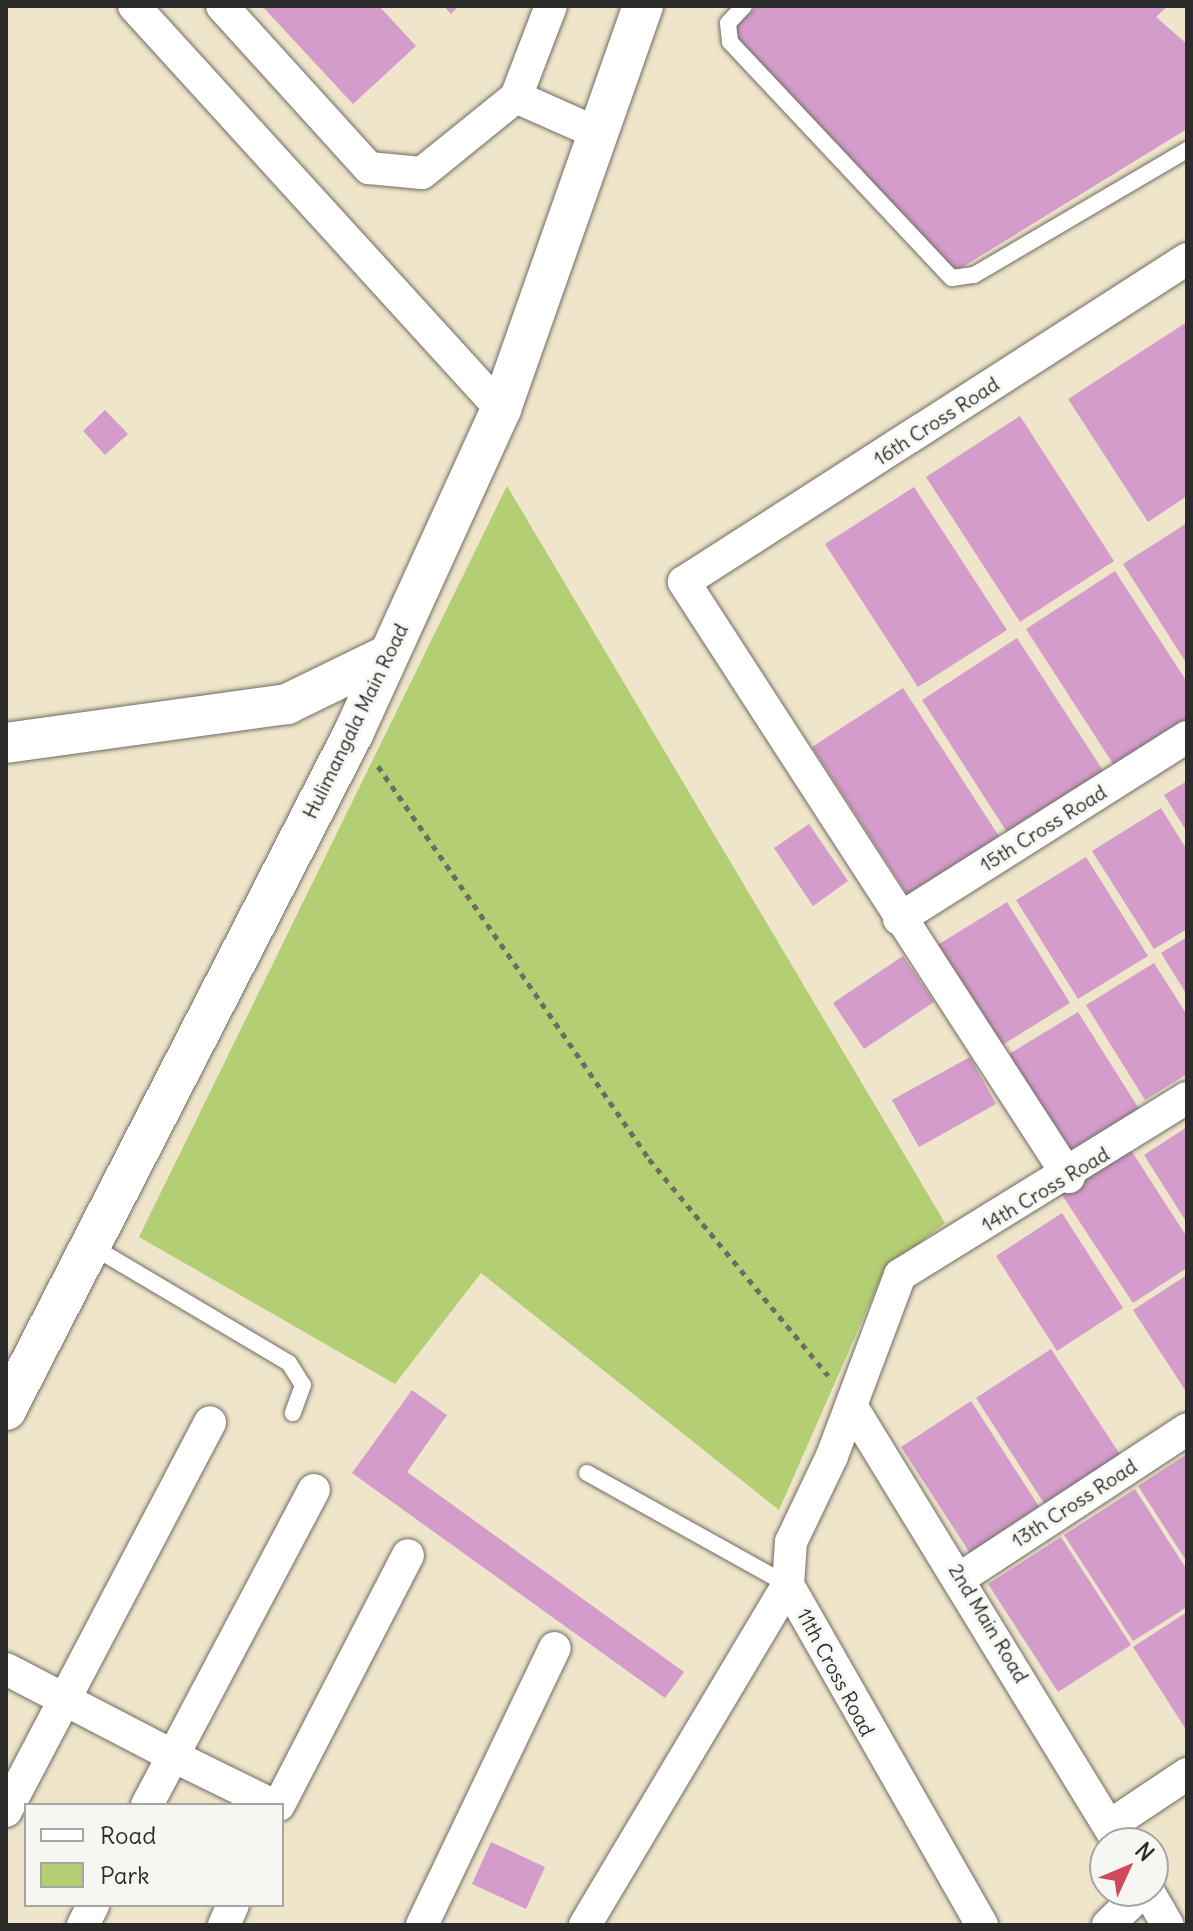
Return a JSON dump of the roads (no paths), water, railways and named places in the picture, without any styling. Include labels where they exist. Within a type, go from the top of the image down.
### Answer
[{"type":"street","points":[[134,6],[501,409]]},
{"type":"street","points":[[222,6],[369,168],[422,173],[516,97],[551,6]]},
{"type":"street","name":"Hulimangala Main Road","points":[[6,1410],[353,734],[501,409],[595,132],[643,6]]},
{"type":"street","points":[[516,97],[595,132]]},
{"type":"street","name":"16th Cross Road","points":[[899,919],[684,582],[1187,259]]},
{"type":"street","points":[[6,743],[287,704],[388,655]]},
{"type":"street","name":"15th Cross Road","points":[[899,919],[1187,737]]},
{"type":"street","points":[[899,919],[1069,1177]]},
{"type":"street","name":"14th Cross Road","points":[[900,1275],[1069,1177],[1187,1098]]},
{"type":"street","name":"11th Cross Road","points":[[900,1275],[852,1407],[791,1542],[788,1585],[982,1925]]},
{"type":"street","name":"2nd Main Road","points":[[852,1407],[962,1577],[1110,1827]]},
{"type":"street","points":[[6,1811],[59,1700],[210,1422]]},
{"type":"street","name":"13th Cross Road","points":[[962,1577],[1187,1429]]},
{"type":"street","points":[[148,1803],[314,1490]]},
{"type":"street","points":[[280,1803],[408,1555]]},
{"type":"street","points":[[585,1925],[788,1585]]},
{"type":"street","points":[[422,1925],[555,1648]]},
{"type":"street","points":[[6,1669],[59,1700],[269,1803]]},
{"type":"street","points":[[1123,1827],[1187,1774]]},
{"type":"street","points":[[83,1925],[92,1907]]},
{"type":"street","points":[[1108,1925],[1128,1907]]},
{"type":"street","points":[[1156,1907],[1168,1925]]},
{"type":"lane","points":[[744,6],[728,23],[730,42],[952,278],[974,275],[1187,150]]},
{"type":"lane","points":[[89,1244],[289,1363],[303,1385],[293,1413]]},
{"type":"lane","points":[[587,1473],[788,1585]]}]
